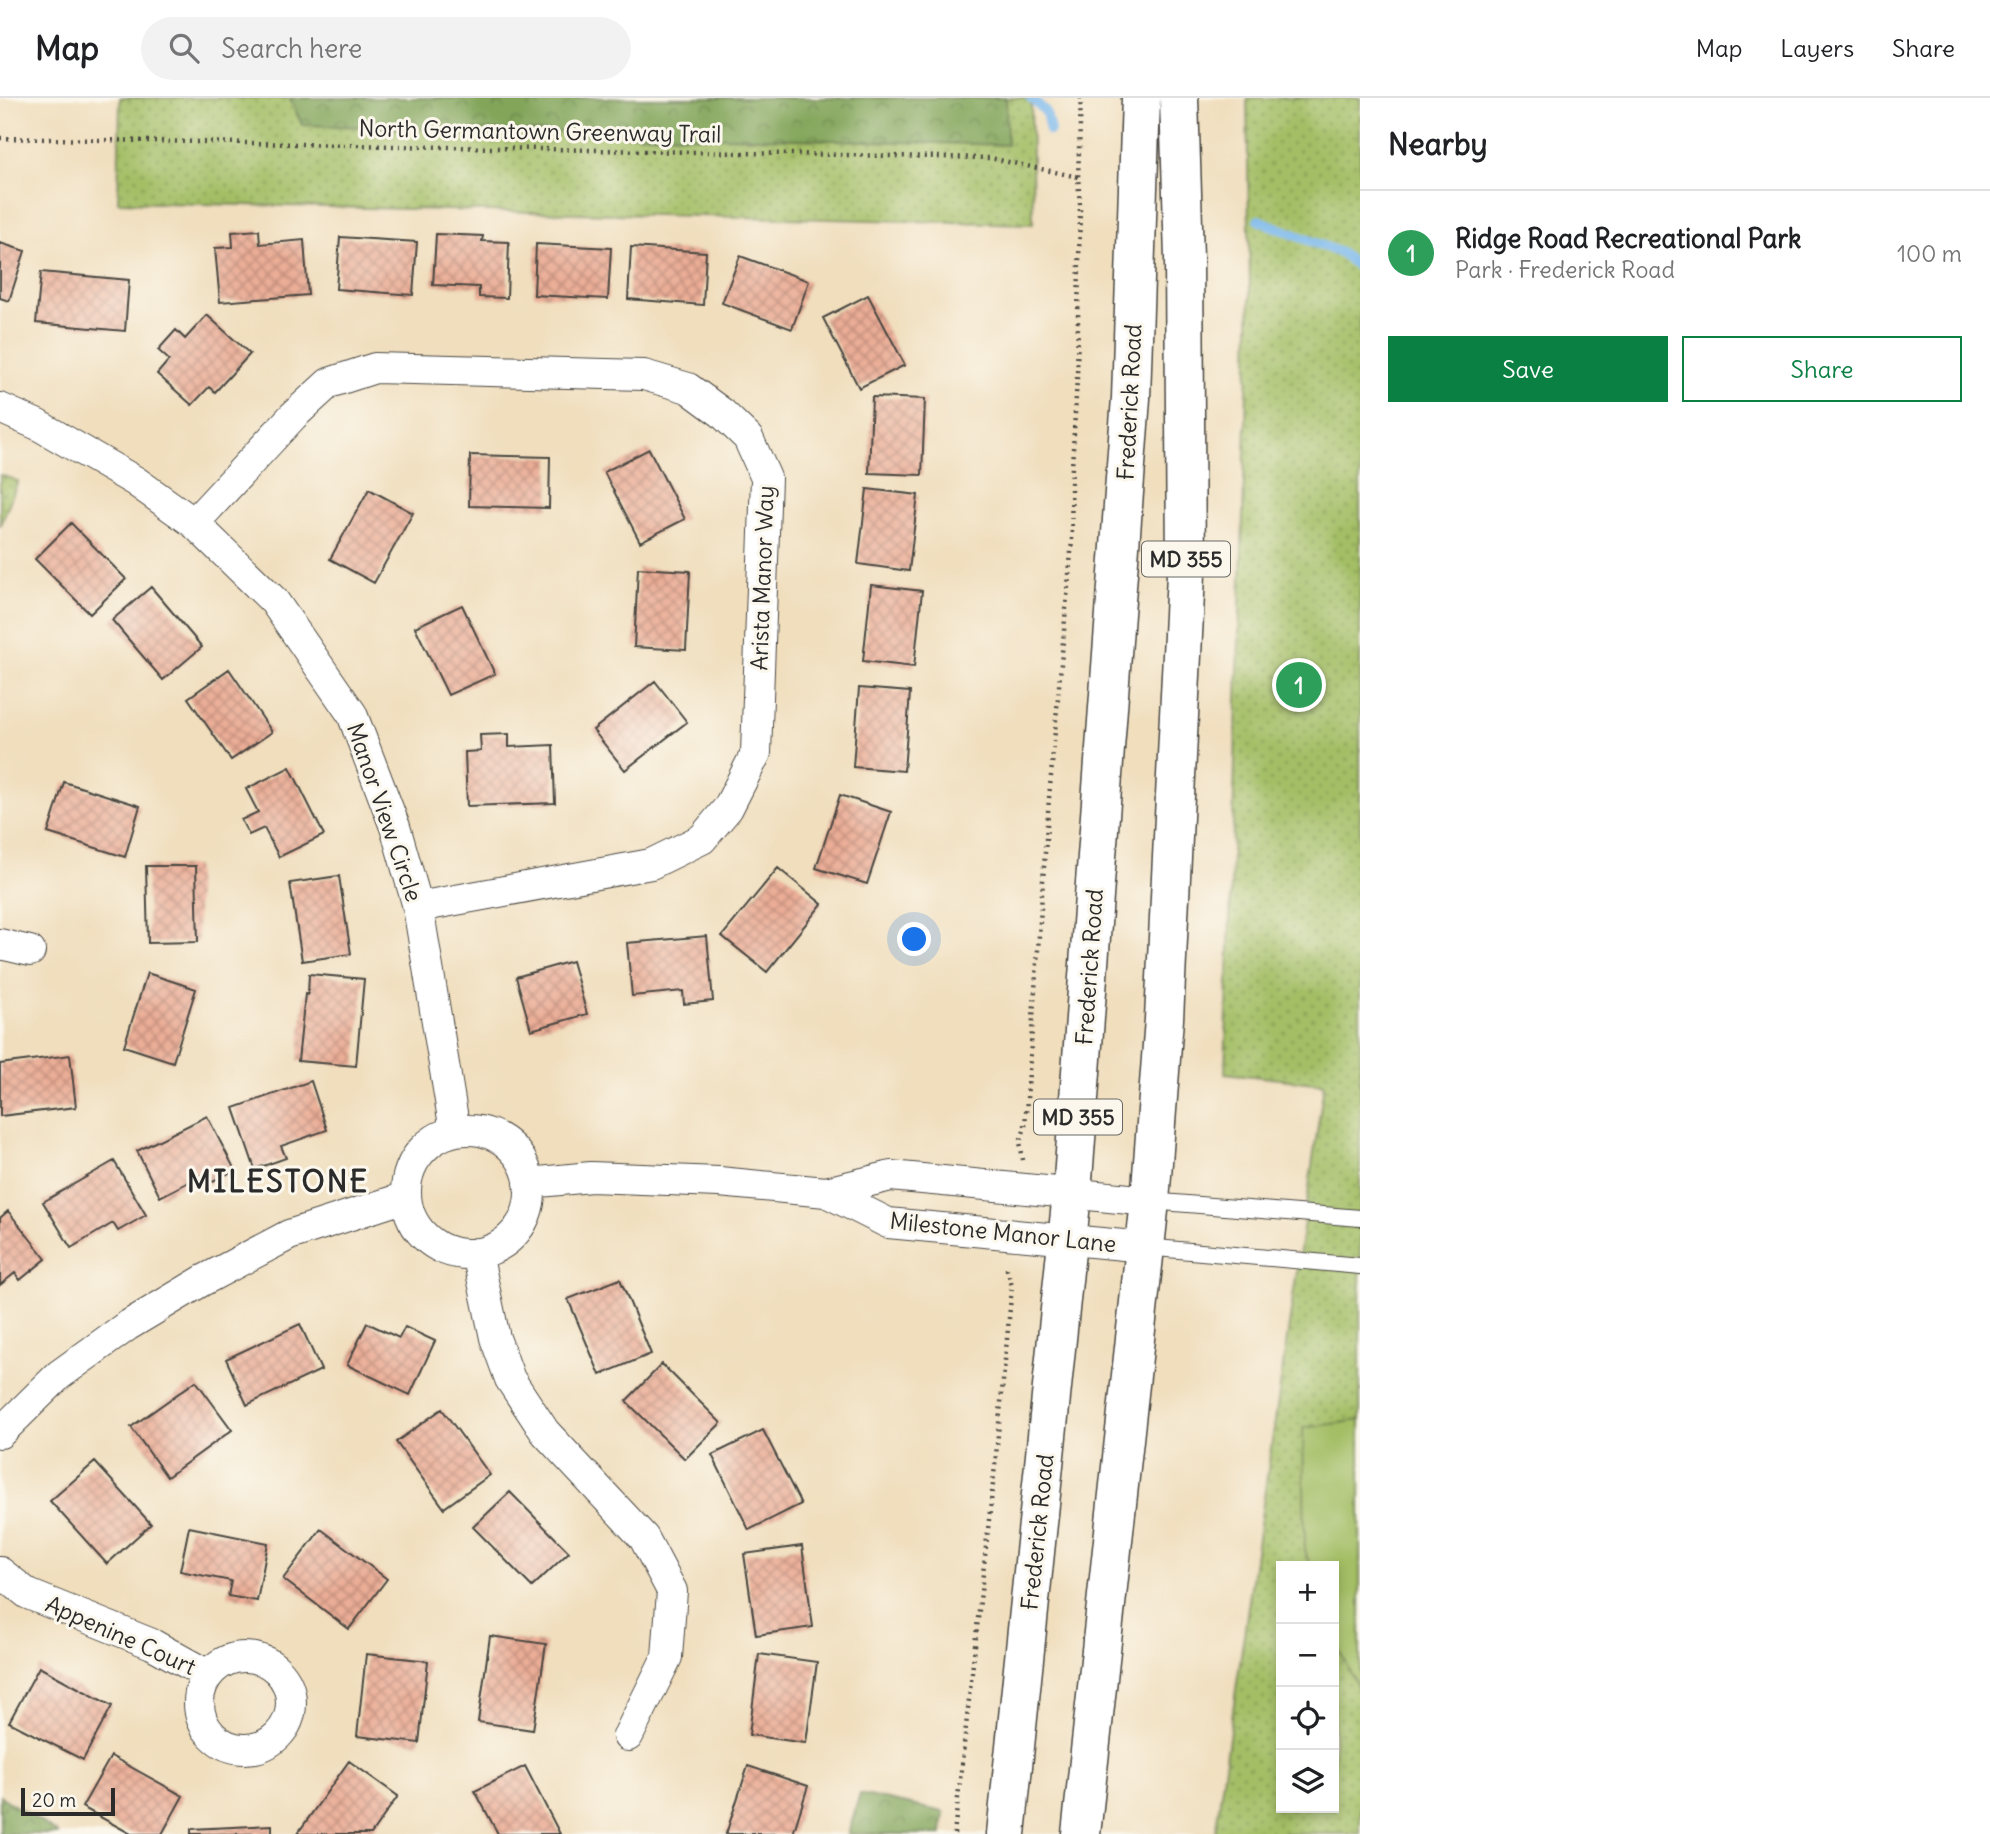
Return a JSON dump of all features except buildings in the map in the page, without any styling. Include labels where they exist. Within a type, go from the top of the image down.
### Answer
[{"type":"main road","name":"Frederick Road","points":[[1006,1834],[1072,1193],[1130,398],[1140,98]]},
{"type":"main road","name":"MD 355","points":[[1081,1834],[1150,1201],[1164,1019],[1186,574],[1184,258],[1179,98]]},
{"type":"street","name":"Arista Manor Way","points":[[194,523],[293,416],[329,383],[375,368],[644,375],[688,388],[722,413],[748,438],[766,478],[756,752],[728,808],[702,839],[651,864],[418,907]]},
{"type":"street","name":"Manor View Circle","points":[[0,408],[38,425],[135,481],[194,523],[274,601],[352,714],[395,827],[418,907],[456,1131]]},
{"type":"street","points":[[0,944],[30,951]]},
{"type":"street","points":[[475,1130],[495,1136],[511,1147],[523,1164],[529,1183],[527,1206],[518,1228],[493,1248],[477,1253],[444,1249],[430,1241],[410,1214],[406,1197],[407,1179],[413,1162],[423,1148],[438,1137],[456,1131],[475,1130]]},
{"type":"street","name":"Milestone Manor Lane","points":[[529,1183],[591,1177],[719,1182],[826,1192],[891,1176],[1150,1201]]},
{"type":"street","name":"Milestone Manor Lane","points":[[826,1192],[888,1223],[1145,1247]]},
{"type":"street","points":[[0,1433],[59,1375],[127,1326],[191,1288],[289,1235],[406,1197]]},
{"type":"street","points":[[477,1253],[495,1338],[510,1379],[545,1432],[644,1538],[672,1591],[667,1657],[628,1737]]},
{"type":"street","name":"Appenine Court","points":[[0,1572],[28,1594],[152,1644],[208,1675]]},
{"type":"lane","points":[[1150,1201],[1360,1217]]},
{"type":"lane","points":[[1145,1247],[1360,1266]]},
{"type":"path","points":[[1021,1188],[1023,1159],[1020,1142],[1025,1127],[1049,797],[1072,541],[1071,485],[1077,378],[1081,98]]},
{"type":"path","name":"North Germantown Greenway Trail","points":[[0,138],[990,158],[1078,177]]},
{"type":"path","points":[[954,1834],[1011,1300],[1012,1286],[1007,1269],[1017,1235]]},
{"type":"green space","points":[[120,98],[1031,98],[1033,224],[118,202]]},
{"type":"green space","points":[[290,98],[1006,98],[1007,145],[302,125]]},
{"type":"green space","points":[[1247,98],[1360,98],[1360,1834],[1215,1834],[1324,1084],[1225,1073],[1250,297]]},
{"type":"green space","points":[[0,475],[18,481],[0,526]]},
{"type":"green space","points":[[1360,1420],[1360,1692],[1339,1650],[1339,1561],[1308,1561],[1305,1550],[1303,1428]]},
{"type":"green space","points":[[860,1794],[944,1812],[942,1834],[848,1834]]},
{"type":"green space","points":[[0,1796],[56,1832],[58,1834],[0,1834]]},
{"type":"waterway","points":[[1031,98],[1046,112],[1050,131]]},
{"type":"waterway","points":[[1258,220],[1343,254],[1360,269]]},
{"type":"place","name":"Ridge Road Recreational Park","points":[[1299,685]]},
{"type":"district","name":"MILESTONE","points":[[278,1181]]}]
